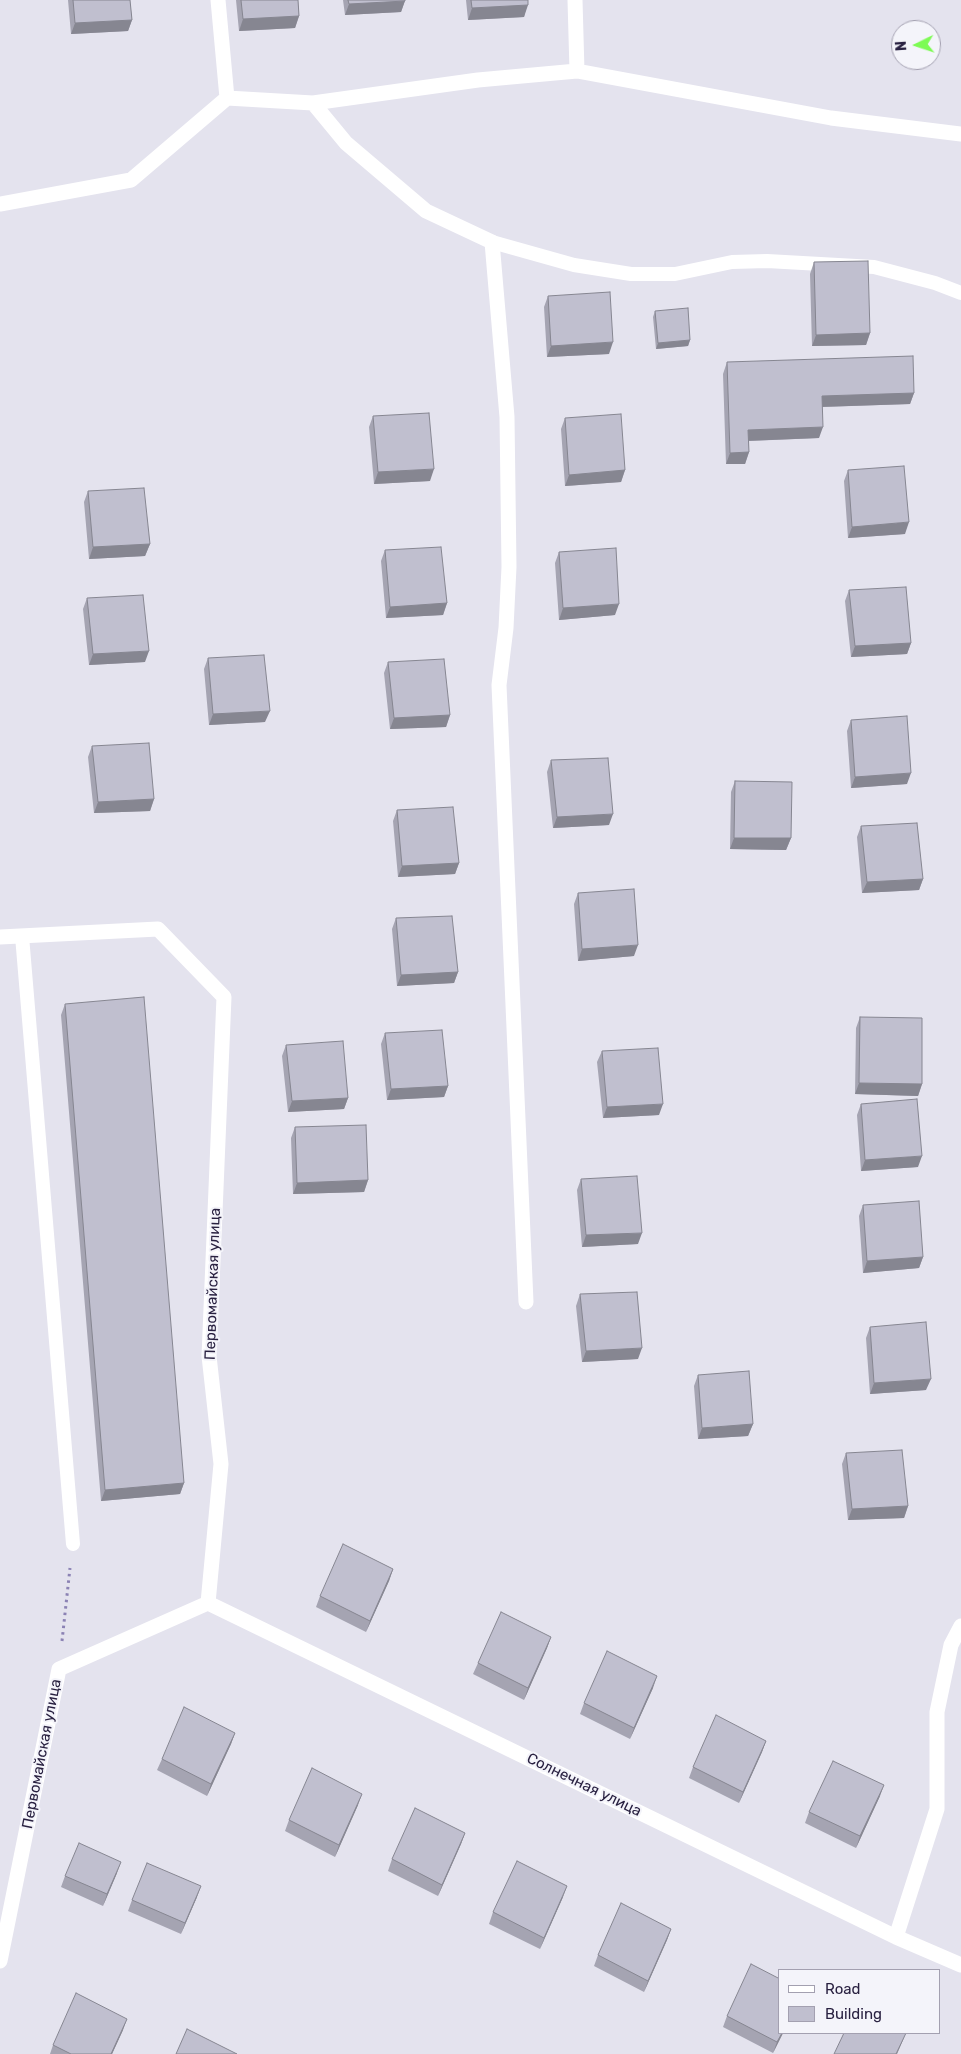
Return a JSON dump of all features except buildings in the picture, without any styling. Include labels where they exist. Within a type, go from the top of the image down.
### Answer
[{"type":"street","points":[[218,0],[227,98]]},
{"type":"street","points":[[576,0],[577,71]]},
{"type":"street","points":[[0,204],[131,180],[227,98],[313,104],[478,80],[577,71],[831,118],[961,134]]},
{"type":"street","points":[[313,104],[346,143],[426,211],[492,242],[507,417],[509,568],[506,628],[499,685],[526,1302]]},
{"type":"street","name":"Первомайская улица","points":[[0,937],[158,929],[224,996],[209,1356],[221,1464],[208,1603],[59,1669],[0,1961]]},
{"type":"street","name":"Солнечная улица","points":[[208,1603],[896,1937],[961,1965]]},
{"type":"street","points":[[896,1937],[937,1809],[937,1712],[951,1645],[961,1626]]},
{"type":"lane","points":[[492,242],[574,265],[631,274],[675,274],[732,262],[768,261],[874,267],[935,283],[961,293]]},
{"type":"lane","points":[[22,936],[73,1544]]},
{"type":"path","points":[[59,1669],[73,1544]]}]
